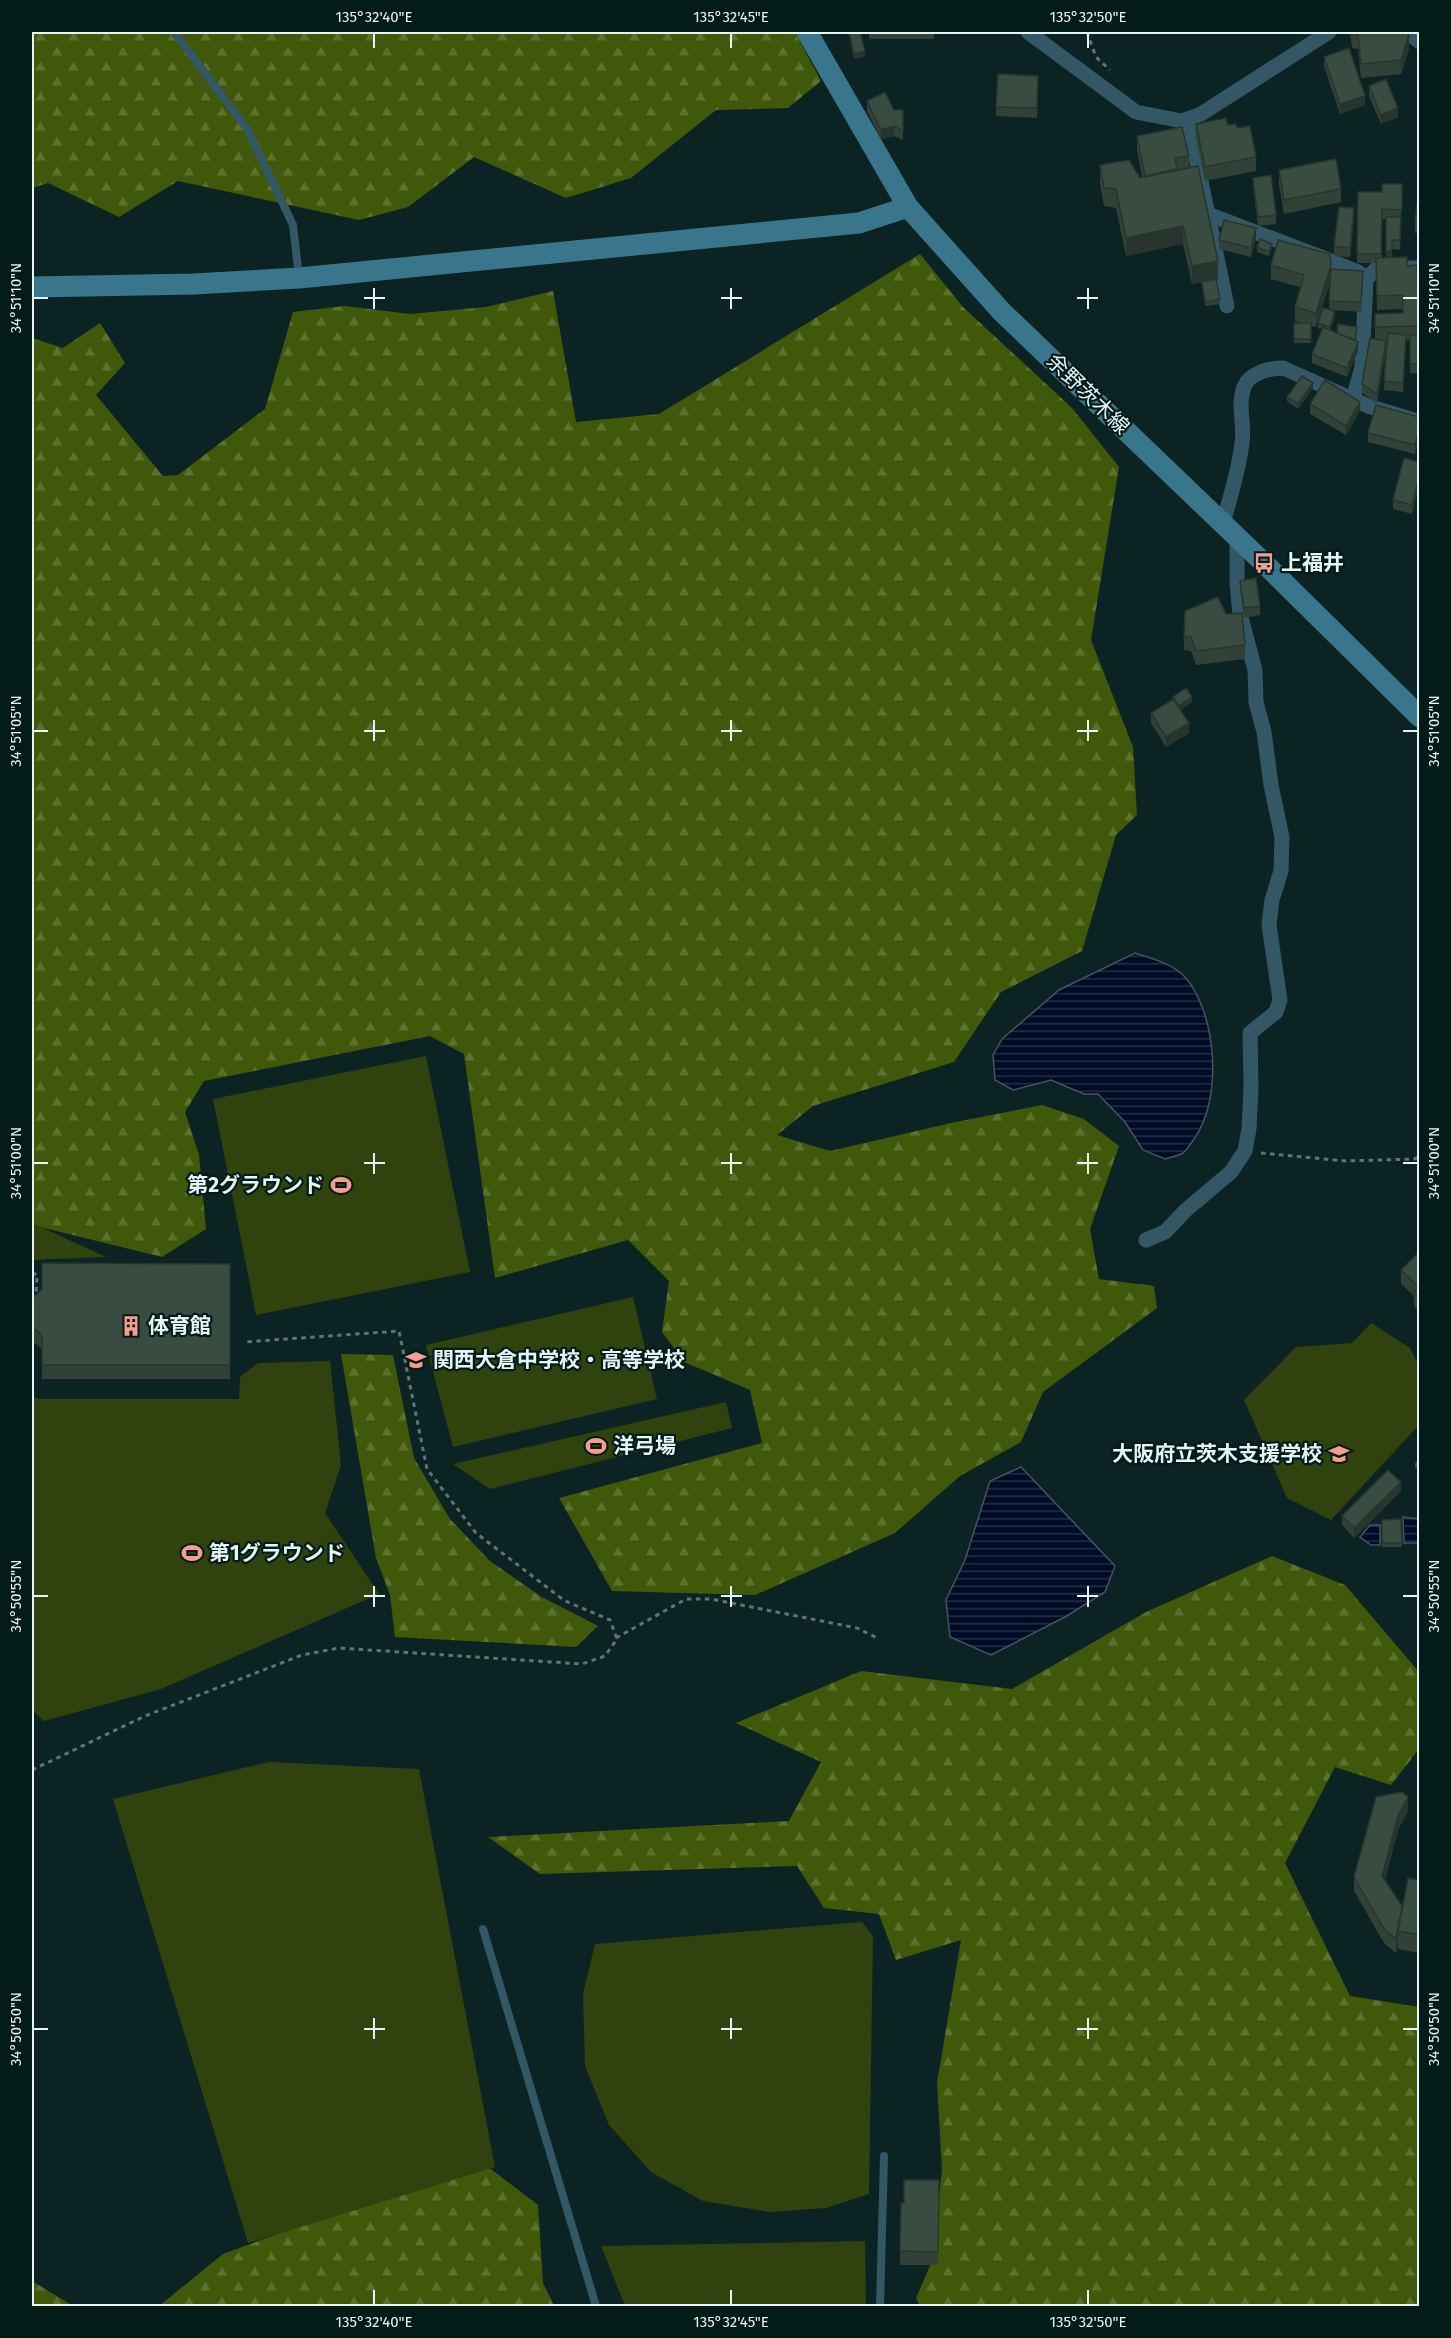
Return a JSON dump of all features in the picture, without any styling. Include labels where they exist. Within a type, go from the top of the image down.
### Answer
[{"type":"main road","name":"余野茨木線","points":[[807,32],[908,207],[1002,312],[1230,530],[1419,717]]},
{"type":"main road","points":[[32,287],[194,284],[299,278],[859,223],[908,207]]},
{"type":"street","points":[[1028,32],[1136,112],[1182,121],[1201,114],[1329,32]]},
{"type":"street","points":[[1407,32],[1419,42]]},
{"type":"street","points":[[1188,119],[1227,306]]},
{"type":"street","points":[[1208,214],[1337,263],[1358,272],[1366,279]]},
{"type":"street","points":[[1353,399],[1362,367],[1366,279],[1377,268],[1419,268]]},
{"type":"street","points":[[1146,1240],[1166,1232],[1186,1210],[1231,1172],[1245,1151],[1249,1128],[1251,1087],[1250,1033],[1276,1012],[1280,1000],[1269,925],[1272,900],[1281,871],[1282,837],[1271,785],[1264,732],[1256,702],[1255,670],[1240,614],[1230,530],[1243,441],[1241,405],[1244,386],[1252,378],[1269,368],[1283,368],[1368,406],[1419,422]]},
{"type":"lane","points":[[174,32],[248,130],[293,225],[299,278]]},
{"type":"lane","points":[[483,1929],[596,2307]]},
{"type":"lane","points":[[880,2307],[884,2156]]},
{"type":"path","points":[[1087,32],[1096,57],[1113,73]]},
{"type":"path","points":[[1245,1151],[1346,1161],[1419,1157]]},
{"type":"path","points":[[32,1274],[37,1274],[36,1296],[32,1296]]},
{"type":"path","points":[[244,1342],[399,1331],[427,1469],[476,1533],[565,1601],[610,1620],[616,1638]]},
{"type":"path","points":[[32,1770],[145,1716],[302,1655],[339,1648],[582,1664],[605,1656],[616,1638],[686,1599],[711,1599],[857,1628],[879,1639]]},
{"type":"green space","points":[[32,32],[795,32],[821,81],[788,108],[716,110],[631,178],[566,198],[474,157],[408,207],[359,220],[178,181],[119,217],[48,183],[32,188]]},
{"type":"green space","points":[[920,254],[963,307],[1072,408],[1119,467],[1091,640],[1133,747],[1137,815],[1116,835],[1082,951],[1001,992],[954,1062],[813,1106],[777,1135],[830,1151],[1042,1105],[1084,1119],[1119,1146],[1090,1229],[1099,1279],[1154,1286],[1157,1308],[1043,1392],[1021,1442],[960,1476],[895,1533],[755,1595],[612,1591],[559,1498],[762,1443],[750,1390],[684,1362],[662,1332],[669,1281],[628,1240],[495,1278],[464,1054],[430,1036],[204,1081],[185,1112],[199,1155],[206,1229],[162,1257],[32,1225],[32,338],[63,348],[100,323],[125,363],[96,395],[163,476],[178,475],[265,409],[293,312],[345,306],[410,314],[486,307],[553,291],[576,422],[659,414]]},
{"type":"green space","name":"第2グラウンド","points":[[426,1056],[470,1272],[256,1315],[213,1099]]},
{"type":"green space","points":[[32,1223],[106,1257],[32,1260]]},
{"type":"green space","points":[[633,1297],[657,1399],[453,1447],[426,1345]]},
{"type":"green space","points":[[1371,1323],[1410,1348],[1419,1366],[1419,1425],[1331,1520],[1287,1498],[1244,1400],[1296,1347],[1352,1343]]},
{"type":"green space","points":[[341,1354],[393,1355],[414,1458],[450,1519],[490,1561],[540,1596],[598,1626],[576,1647],[395,1637],[390,1595],[376,1558]]},
{"type":"green space","name":"第1グラウンド","points":[[330,1361],[341,1465],[325,1513],[379,1594],[161,1689],[44,1721],[32,1710],[32,1396],[39,1399],[239,1399],[240,1377],[258,1363]]},
{"type":"green space","name":"洋弓場","points":[[726,1402],[732,1428],[490,1489],[453,1464]]},
{"type":"green space","points":[[1272,1556],[1345,1585],[1419,1672],[1419,1749],[1391,1785],[1335,1767],[1285,1863],[1350,1996],[1419,2007],[1419,2306],[920,2306],[916,2298],[932,2261],[942,2170],[937,2083],[961,1940],[896,1960],[879,1914],[824,1908],[797,1866],[540,1874],[488,1837],[789,1821],[821,1762],[736,1723],[861,1671],[1012,1689],[1146,1612]]},
{"type":"green space","points":[[269,1762],[419,1769],[495,2167],[248,2243],[113,1799]]},
{"type":"green space","points":[[862,1922],[873,1936],[869,2194],[826,2208],[770,2212],[703,2201],[651,2172],[609,2125],[585,2066],[583,1994],[595,1944]]},
{"type":"green space","points":[[479,2160],[538,2205],[543,2283],[554,2306],[159,2306],[223,2254]]},
{"type":"green space","points":[[865,2241],[866,2306],[625,2306],[601,2246]]},
{"type":"green space","points":[[32,2281],[73,2306],[32,2306]]},
{"type":"water","points":[[1135,953],[1168,965],[1185,977],[1196,993],[1210,1034],[1212,1080],[1203,1122],[1184,1152],[1165,1159],[1143,1150],[1125,1122],[1098,1094],[1084,1094],[1051,1080],[1013,1090],[995,1080],[993,1055],[1002,1039],[1059,990]]},
{"type":"water","points":[[1021,1467],[1115,1566],[1105,1592],[1065,1617],[991,1655],[950,1637],[946,1600],[965,1560],[990,1481]]},
{"type":"water","points":[[1403,1517],[1419,1519],[1419,1543],[1404,1543]]},
{"type":"water","points":[[1370,1525],[1380,1525],[1380,1545],[1371,1545],[1360,1537]]},
{"type":"building","points":[[849,32],[860,32],[865,51],[854,54]]},
{"type":"building","points":[[1352,32],[1405,32],[1409,35],[1401,60],[1361,64],[1358,35]]},
{"type":"building","points":[[1349,48],[1365,96],[1340,104],[1324,57]]},
{"type":"building","points":[[998,74],[1038,76],[1037,108],[996,107]]},
{"type":"building","points":[[1386,79],[1398,108],[1381,115],[1369,86]]},
{"type":"building","points":[[885,92],[894,110],[903,110],[903,131],[894,126],[881,130],[867,101]]},
{"type":"building","points":[[1226,118],[1228,125],[1236,124],[1237,128],[1250,126],[1256,157],[1205,167],[1196,124]]},
{"type":"building","points":[[1182,127],[1189,156],[1175,158],[1177,169],[1145,176],[1137,136]]},
{"type":"building","points":[[1336,159],[1341,189],[1284,200],[1279,170]]},
{"type":"building","points":[[1129,160],[1140,178],[1198,166],[1218,261],[1192,266],[1183,226],[1126,238],[1116,189],[1104,188],[1100,165]]},
{"type":"building","points":[[1271,175],[1276,215],[1258,217],[1253,178]]},
{"type":"building","points":[[1382,184],[1402,184],[1402,210],[1382,209],[1381,254],[1357,254],[1358,192],[1382,192]]},
{"type":"building","points":[[1419,192],[1419,219],[1415,219]]},
{"type":"building","points":[[1339,207],[1354,208],[1350,248],[1334,246]]},
{"type":"building","points":[[1386,217],[1401,217],[1400,240],[1392,240],[1392,250],[1386,252]]},
{"type":"building","points":[[1224,220],[1256,228],[1251,248],[1219,240]]},
{"type":"building","points":[[1260,239],[1272,244],[1269,252],[1257,247]]},
{"type":"building","points":[[1278,240],[1330,254],[1331,265],[1316,313],[1295,307],[1304,275],[1271,265]]},
{"type":"building","points":[[1407,257],[1407,266],[1417,265],[1419,326],[1375,327],[1375,314],[1403,313],[1403,295],[1377,296],[1376,258]]},
{"type":"building","points":[[1331,269],[1363,271],[1361,302],[1329,301]]},
{"type":"building","points":[[1216,279],[1220,299],[1205,302],[1202,282]]},
{"type":"building","points":[[1323,308],[1335,311],[1330,327],[1318,323]]},
{"type":"building","points":[[1294,323],[1311,323],[1311,339],[1294,339]]},
{"type":"building","points":[[1338,324],[1357,327],[1355,340],[1337,333]]},
{"type":"building","points":[[1323,327],[1358,342],[1347,368],[1312,354]]},
{"type":"building","points":[[1388,333],[1406,335],[1403,383],[1384,381]]},
{"type":"building","points":[[1410,335],[1419,335],[1419,364],[1410,364]]},
{"type":"building","points":[[1370,338],[1386,341],[1377,394],[1362,384]]},
{"type":"building","points":[[1302,376],[1313,383],[1298,404],[1287,397]]},
{"type":"building","points":[[1325,380],[1360,402],[1346,426],[1310,404]]},
{"type":"building","points":[[1376,405],[1419,417],[1415,445],[1368,433]]},
{"type":"building","points":[[1404,458],[1418,462],[1419,477],[1412,505],[1393,500]]},
{"type":"building","points":[[1256,578],[1260,606],[1244,608],[1240,581]]},
{"type":"building","points":[[1218,597],[1226,614],[1242,613],[1245,645],[1196,651],[1191,637],[1184,637],[1185,611]]},
{"type":"building","points":[[1186,688],[1192,697],[1179,706],[1173,697]]},
{"type":"building","points":[[1173,699],[1189,723],[1166,737],[1151,713]]},
{"type":"building","points":[[1419,1252],[1419,1287],[1401,1270]]},
{"type":"building","name":"体育館","points":[[42,1263],[230,1264],[230,1365],[42,1365],[42,1335],[32,1327],[32,1298],[42,1289]]},
{"type":"building","points":[[1419,1287],[1419,1298],[1414,1292]]},
{"type":"building","points":[[1388,1470],[1401,1482],[1354,1528],[1342,1516]]},
{"type":"building","points":[[1401,1519],[1402,1543],[1382,1543],[1382,1520]]},
{"type":"building","points":[[1402,1792],[1408,1797],[1398,1816],[1382,1876],[1402,1906],[1396,1939],[1384,1929],[1354,1877],[1376,1797]]},
{"type":"building","points":[[1408,1878],[1419,1880],[1419,1935],[1398,1931]]},
{"type":"building","points":[[904,2180],[939,2180],[938,2252],[900,2251]]},
{"type":"place","name":"上福井","points":[[1264,563]]},
{"type":"place","name":"第2グラウンド","points":[[341,1185]]},
{"type":"place","name":"体育館","points":[[131,1326]]},
{"type":"place","name":"関西大倉中学校・高等学校","points":[[416,1360]]},
{"type":"place","name":"洋弓場","points":[[596,1446]]},
{"type":"place","name":"大阪府立茨木支援学校","points":[[1339,1454]]},
{"type":"place","name":"第1グラウンド","points":[[192,1553]]}]
